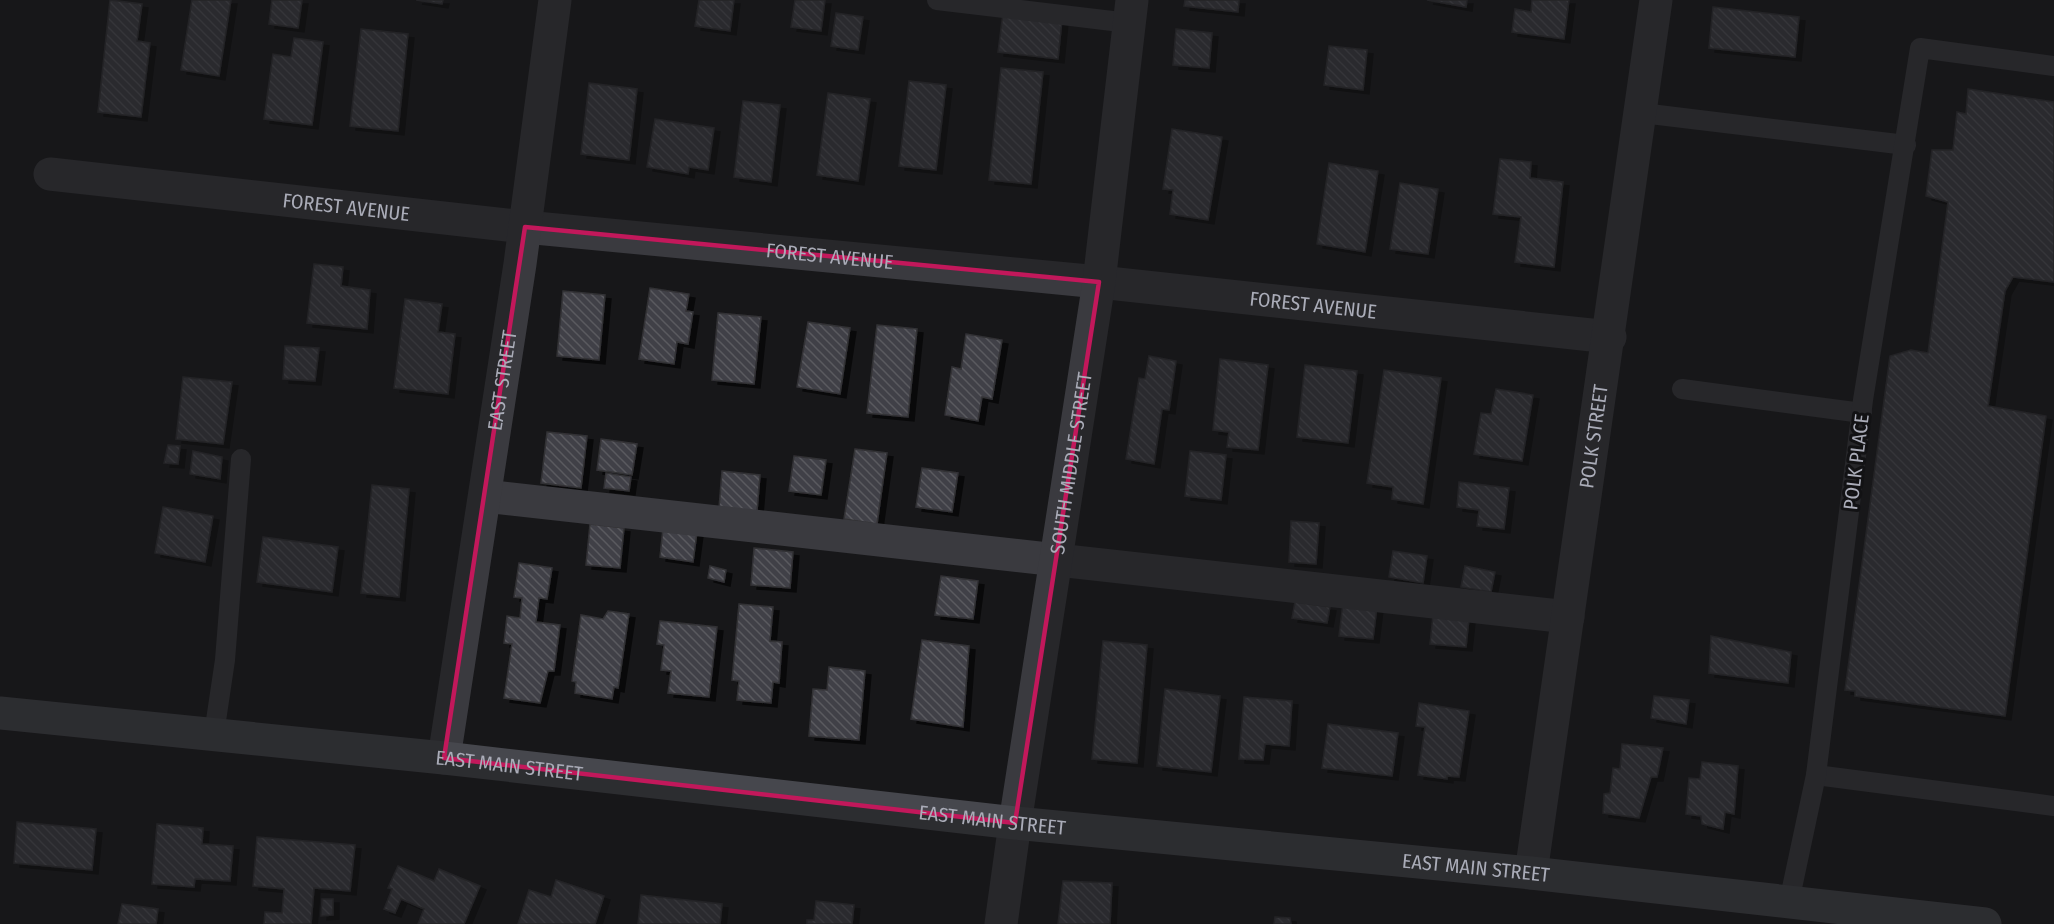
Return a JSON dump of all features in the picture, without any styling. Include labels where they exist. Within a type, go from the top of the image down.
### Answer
[{"type":"main road","name":"EAST MAIN STREET","points":[[0,713],[444,758],[1015,824],[1531,873],[1985,924]]},
{"type":"street","name":"EAST STREET","points":[[444,758],[525,227],[555,0]]},
{"type":"street","name":"POLK STREET","points":[[1531,873],[1610,337],[1656,0]]},
{"type":"street","name":"SOUTH MIDDLE STREET","points":[[1001,924],[1099,282],[1131,12]]},
{"type":"street","name":"FOREST AVENUE","points":[[50,174],[525,227],[1099,282],[1610,337]]},
{"type":"street","points":[[485,496],[1568,617]]},
{"type":"lane","points":[[937,0],[1131,12]]},
{"type":"lane","name":"POLK PLACE","points":[[1789,902],[1816,775],[1862,413],[1920,48],[2054,66]]},
{"type":"lane","points":[[1642,113],[1906,145]]},
{"type":"lane","points":[[1682,389],[1862,413]]},
{"type":"lane","points":[[214,734],[225,660],[241,459]]},
{"type":"lane","points":[[1816,775],[2054,806]]},
{"type":"highlighted area","points":[[525,227],[1099,282],[1015,823],[444,758]]},
{"type":"building","points":[[110,0],[142,4],[137,41],[150,43],[141,117],[98,112]]},
{"type":"building","points":[[192,0],[231,0],[219,76],[181,70]]},
{"type":"building","points":[[272,0],[302,0],[298,28],[269,24]]},
{"type":"building","points":[[416,0],[443,0],[442,4]]},
{"type":"building","points":[[699,0],[734,0],[730,31],[695,26]]},
{"type":"building","points":[[795,0],[825,0],[821,31],[791,27]]},
{"type":"building","points":[[1185,0],[1239,0],[1238,12],[1184,6]]},
{"type":"building","points":[[1427,0],[1467,0],[1466,7]]},
{"type":"building","points":[[1532,0],[1569,0],[1564,39],[1512,32],[1515,9],[1531,12]]},
{"type":"building","points":[[1713,7],[1799,17],[1795,57],[1709,48]]},
{"type":"building","points":[[836,13],[863,17],[858,50],[831,46]]},
{"type":"building","points":[[1003,13],[1062,20],[1058,59],[998,52]]},
{"type":"building","points":[[361,29],[408,34],[398,131],[350,126]]},
{"type":"building","points":[[1176,29],[1212,33],[1209,68],[1173,65]]},
{"type":"building","points":[[294,38],[323,42],[312,125],[264,119],[273,54],[291,57]]},
{"type":"building","points":[[1329,46],[1367,50],[1363,90],[1324,85]]},
{"type":"building","points":[[1001,68],[1043,72],[1031,184],[989,180]]},
{"type":"building","points":[[909,81],[946,85],[936,170],[899,166]]},
{"type":"building","points":[[589,83],[637,89],[629,160],[581,154]]},
{"type":"building","points":[[1968,89],[2054,102],[2054,282],[2013,277],[2005,291],[1988,406],[2046,416],[2005,716],[1855,696],[1855,691],[1845,690],[1890,356],[1911,350],[1928,353],[1948,202],[1926,196],[1932,150],[1953,150],[1957,112],[1966,114]]},
{"type":"building","points":[[828,93],[870,99],[858,181],[817,175]]},
{"type":"building","points":[[743,101],[780,105],[771,182],[734,177]]},
{"type":"building","points":[[655,119],[714,128],[708,170],[689,167],[688,174],[647,167]]},
{"type":"building","points":[[1172,129],[1222,137],[1208,220],[1170,214],[1173,190],[1163,189]]},
{"type":"building","points":[[1500,159],[1531,162],[1530,178],[1563,182],[1554,267],[1515,262],[1521,217],[1493,214]]},
{"type":"building","points":[[1329,163],[1378,171],[1365,252],[1317,244]]},
{"type":"building","points":[[1400,183],[1438,189],[1428,254],[1390,249]]},
{"type":"building","points":[[314,264],[343,267],[341,286],[370,290],[367,329],[307,323]]},
{"type":"building","points":[[650,288],[689,294],[686,311],[693,312],[688,344],[677,342],[674,364],[639,359]]},
{"type":"building","points":[[563,291],[605,295],[599,360],[557,356]]},
{"type":"building","points":[[405,299],[442,304],[438,332],[455,334],[448,394],[394,388]]},
{"type":"building","points":[[718,313],[761,317],[754,384],[712,380]]},
{"type":"building","points":[[808,322],[850,328],[840,394],[797,387]]},
{"type":"building","points":[[877,325],[917,329],[908,417],[867,413]]},
{"type":"building","points":[[966,334],[1002,340],[992,399],[982,397],[978,421],[945,415],[952,367],[961,369]]},
{"type":"building","points":[[285,346],[319,348],[315,381],[283,379]]},
{"type":"building","points":[[1149,356],[1176,361],[1169,410],[1162,409],[1154,464],[1126,459],[1139,378],[1145,379]]},
{"type":"building","points":[[1220,359],[1268,365],[1258,450],[1227,447],[1229,432],[1213,430]]},
{"type":"building","points":[[1305,365],[1357,371],[1348,443],[1297,437]]},
{"type":"building","points":[[1384,370],[1441,378],[1423,504],[1392,499],[1393,487],[1367,483]]},
{"type":"building","points":[[183,377],[232,382],[223,444],[176,439]]},
{"type":"building","points":[[1496,389],[1533,395],[1522,461],[1474,454],[1481,413],[1491,414]]},
{"type":"building","points":[[547,432],[587,436],[581,488],[541,483]]},
{"type":"building","points":[[601,439],[637,444],[632,475],[597,470]]},
{"type":"building","points":[[168,445],[180,446],[178,464],[164,463]]},
{"type":"building","points":[[855,449],[887,453],[877,524],[844,519]]},
{"type":"building","points":[[193,451],[222,457],[220,479],[190,474]]},
{"type":"building","points":[[1190,451],[1226,455],[1221,500],[1185,496]]},
{"type":"building","points":[[794,456],[826,460],[821,495],[789,491]]},
{"type":"building","points":[[922,468],[958,473],[952,512],[916,507]]},
{"type":"building","points":[[722,471],[760,475],[757,511],[719,508]]},
{"type":"building","points":[[606,473],[631,477],[629,491],[604,488]]},
{"type":"building","points":[[1459,482],[1509,488],[1504,529],[1477,526],[1479,510],[1457,507]]},
{"type":"building","points":[[372,485],[409,489],[399,597],[361,593]]},
{"type":"building","points":[[163,507],[213,516],[205,562],[155,553]]},
{"type":"building","points":[[1291,521],[1319,523],[1316,564],[1289,562]]},
{"type":"building","points":[[590,524],[624,528],[620,568],[586,565]]},
{"type":"building","points":[[663,528],[697,532],[693,562],[660,557]]},
{"type":"building","points":[[263,537],[338,547],[332,592],[257,582]]},
{"type":"building","points":[[754,548],[793,552],[790,588],[751,585]]},
{"type":"building","points":[[1393,551],[1427,556],[1423,583],[1389,577]]},
{"type":"building","points":[[519,563],[552,568],[547,599],[539,598],[536,622],[560,625],[554,671],[548,671],[540,703],[504,698],[512,644],[504,643],[507,616],[520,618],[522,598],[514,597]]},
{"type":"building","points":[[710,566],[726,570],[724,582],[708,578]]},
{"type":"building","points":[[1465,566],[1495,572],[1491,592],[1461,587]]},
{"type":"building","points":[[941,576],[978,581],[973,619],[935,615]]},
{"type":"building","points":[[1295,602],[1330,607],[1327,623],[1292,618]]},
{"type":"building","points":[[1343,603],[1377,607],[1373,639],[1339,636]]},
{"type":"building","points":[[739,604],[773,607],[770,641],[782,642],[779,683],[773,682],[771,703],[737,700],[739,681],[732,680]]},
{"type":"building","points":[[608,611],[629,614],[618,688],[614,687],[612,699],[575,693],[576,682],[572,681],[581,615],[603,619]]},
{"type":"building","points":[[1433,615],[1469,619],[1466,647],[1430,644]]},
{"type":"building","points":[[660,621],[717,627],[709,697],[668,693],[671,671],[661,670],[664,645],[657,644]]},
{"type":"building","points":[[1711,636],[1791,652],[1788,683],[1709,673]]},
{"type":"building","points":[[922,640],[969,646],[963,727],[911,719]]},
{"type":"building","points":[[1103,641],[1147,645],[1137,763],[1092,759]]},
{"type":"building","points":[[829,667],[865,671],[859,740],[809,736],[813,689],[827,690]]},
{"type":"building","points":[[1165,689],[1220,696],[1211,772],[1157,766]]},
{"type":"building","points":[[1654,696],[1689,700],[1686,724],[1651,718]]},
{"type":"building","points":[[1244,697],[1292,701],[1289,746],[1265,744],[1263,760],[1239,759]]},
{"type":"building","points":[[1419,703],[1469,711],[1459,777],[1447,776],[1447,779],[1418,775],[1425,727],[1416,726]]},
{"type":"building","points":[[1328,724],[1398,733],[1392,776],[1322,768]]},
{"type":"building","points":[[1622,744],[1663,748],[1657,777],[1651,777],[1639,818],[1603,813],[1604,794],[1610,793],[1613,768],[1620,769]]},
{"type":"building","points":[[1702,762],[1738,766],[1734,814],[1725,812],[1723,829],[1702,824],[1701,816],[1686,814],[1689,778],[1700,779]]},
{"type":"building","points":[[17,822],[96,829],[92,870],[14,863]]},
{"type":"building","points":[[157,824],[203,828],[202,844],[233,846],[230,881],[195,879],[194,887],[152,884]]},
{"type":"building","points":[[257,837],[355,845],[350,891],[314,888],[311,924],[264,924],[265,912],[282,913],[284,889],[253,886]]},
{"type":"building","points":[[398,866],[434,881],[439,869],[480,886],[464,924],[418,924],[424,909],[401,899],[395,913],[384,909],[392,889],[388,888]]},
{"type":"building","points":[[556,880],[604,896],[595,924],[518,924],[529,890],[551,897]]},
{"type":"building","points":[[1063,881],[1112,883],[1110,924],[1058,924]]},
{"type":"building","points":[[641,895],[722,904],[720,924],[638,924]]},
{"type":"building","points":[[322,899],[333,899],[333,915],[321,916]]},
{"type":"building","points":[[816,901],[854,905],[852,924],[807,924],[807,920],[814,920]]},
{"type":"building","points":[[122,904],[158,909],[156,924],[118,924]]},
{"type":"building","points":[[1275,917],[1290,918],[1291,924],[1274,924]]}]
